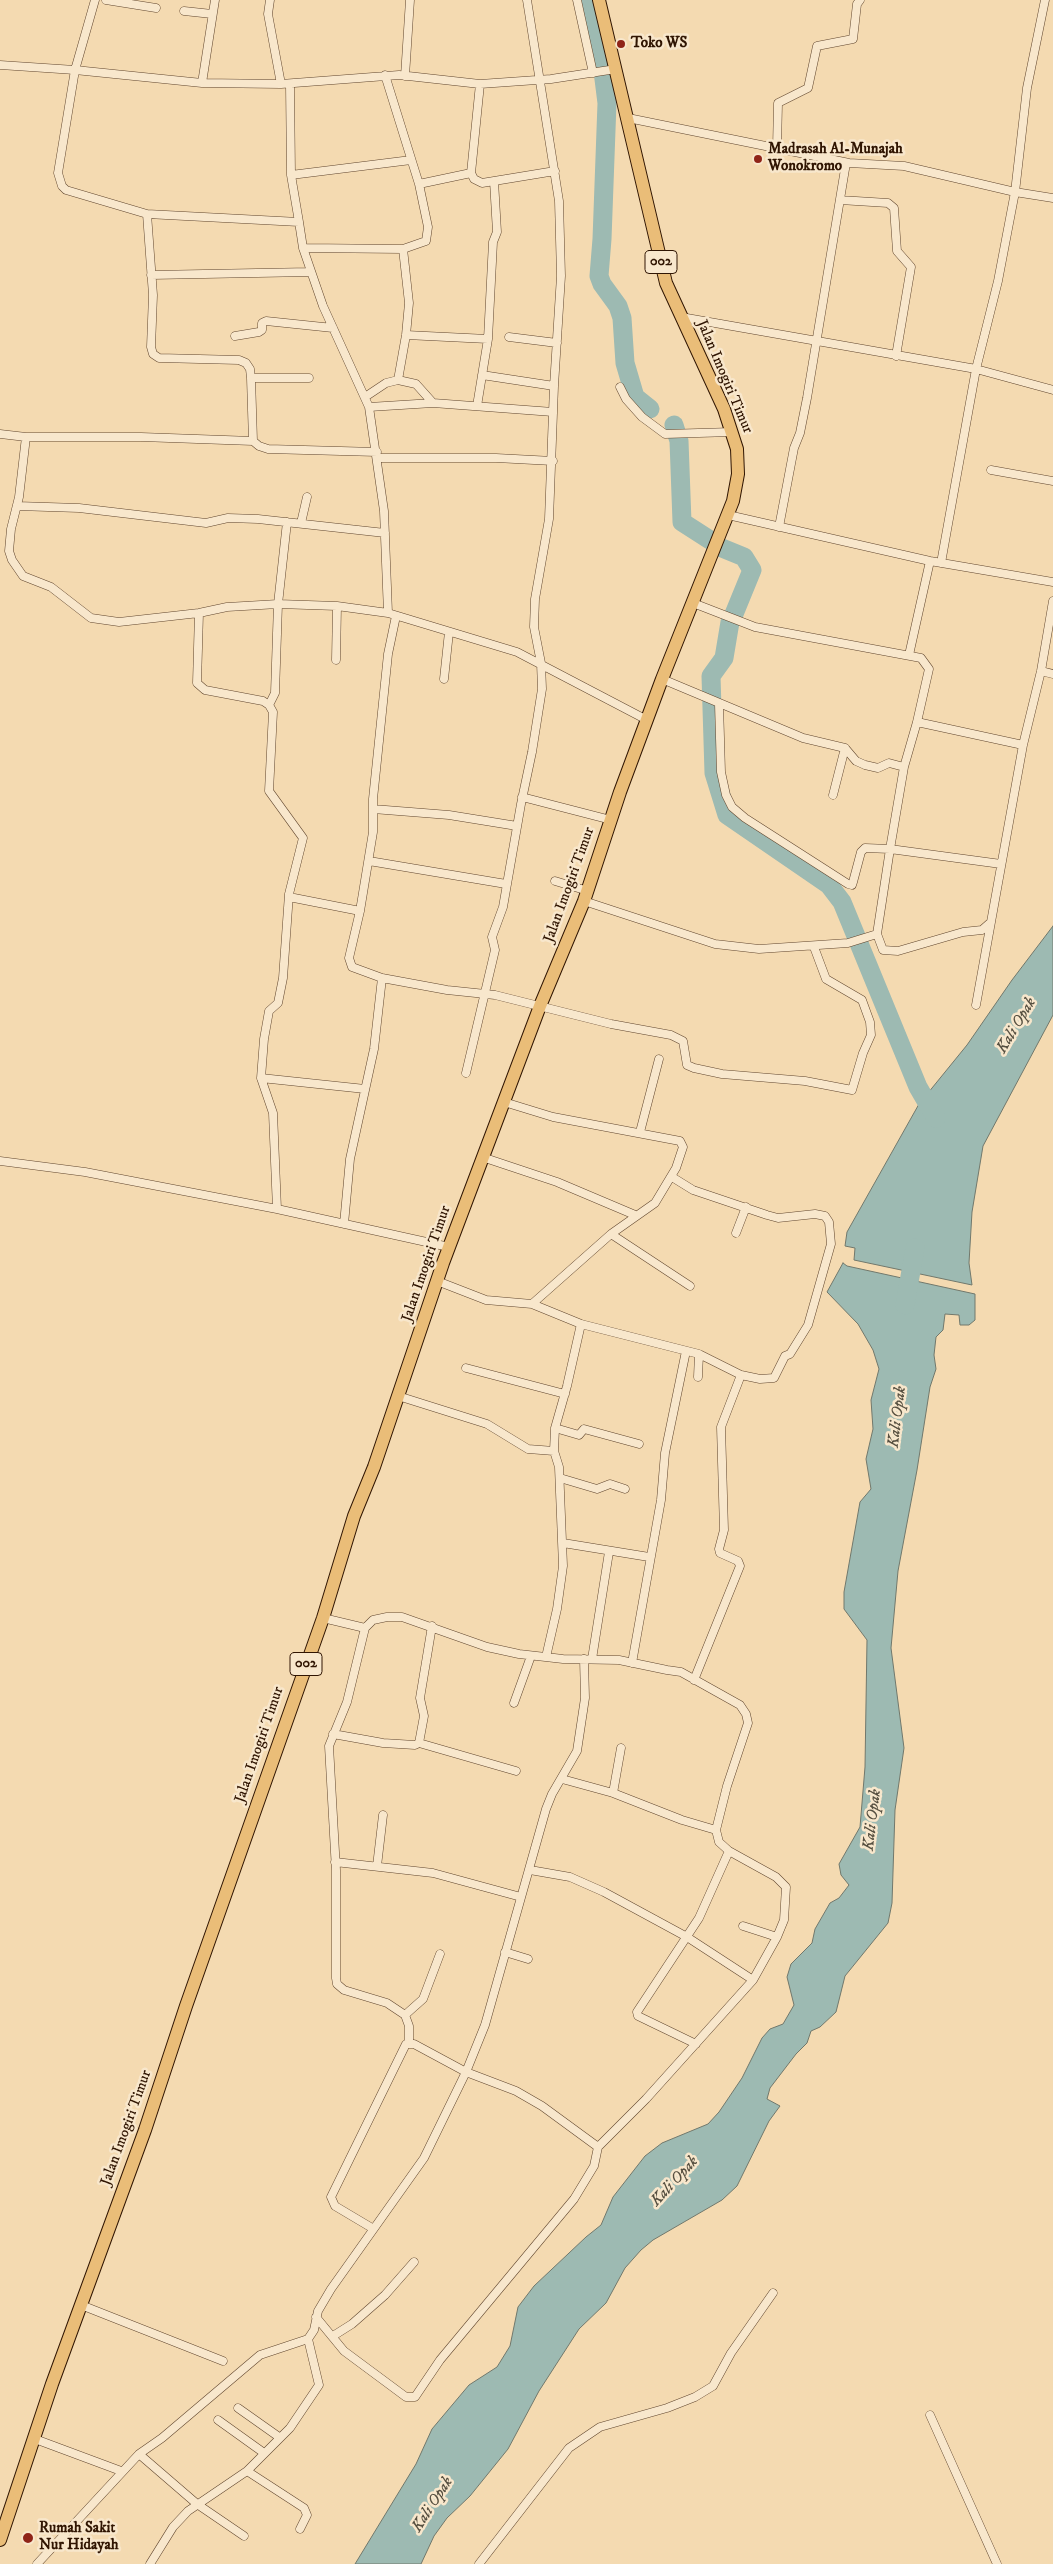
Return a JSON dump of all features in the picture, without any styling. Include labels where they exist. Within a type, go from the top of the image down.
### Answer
[{"type":"main road","name":"Jalan Imogiri Timur","points":[[0,2540],[81,2305],[145,2130],[186,2006],[322,1618],[354,1516],[374,1467],[449,1246],[540,1006],[586,896],[611,820],[662,679],[728,515],[738,474],[737,449],[732,432],[681,317],[663,270],[628,118],[604,71],[599,0]]},
{"type":"street","points":[[95,0],[75,70],[58,173],[62,186],[66,190],[147,214],[299,222]]},
{"type":"street","points":[[106,0],[156,8]]},
{"type":"street","points":[[202,83],[215,0]]},
{"type":"street","points":[[270,0],[268,14],[281,84]]},
{"type":"street","points":[[405,76],[410,0]]},
{"type":"street","points":[[466,1072],[495,950],[492,937],[503,907],[522,797],[540,710],[541,663],[534,627],[535,599],[549,519],[553,460],[554,386],[561,276],[559,201],[538,80],[527,0]]},
{"type":"street","points":[[0,65],[75,70],[202,83],[281,84],[386,75],[480,84],[538,80],[604,71],[577,0]]},
{"type":"street","points":[[777,148],[778,103],[808,88],[816,46],[853,39],[860,0]]},
{"type":"street","points":[[941,563],[976,369],[998,281],[1015,192],[1027,88],[1045,0]]},
{"type":"street","points":[[184,11],[212,14]]},
{"type":"street","points":[[303,248],[403,249],[420,244],[426,240],[428,234],[419,184],[386,75]]},
{"type":"street","points":[[290,84],[291,175],[303,248],[310,272],[333,328],[369,407],[377,455],[392,615],[369,861],[349,958],[350,964],[382,978],[447,990],[484,994],[610,1024],[677,1037],[683,1041],[687,1065],[694,1068],[722,1074],[794,1080],[852,1090],[863,1053],[871,1036],[870,1022],[862,1000],[826,979],[814,947]]},
{"type":"street","points":[[480,84],[471,173],[478,182],[555,171]]},
{"type":"street","points":[[628,118],[846,163],[904,166],[1015,192],[1053,198]]},
{"type":"street","points":[[291,175],[412,160]]},
{"type":"street","points":[[778,527],[817,340],[846,163]]},
{"type":"street","points":[[419,184],[471,173]]},
{"type":"street","points":[[477,406],[488,339],[493,242],[497,232],[494,181]]},
{"type":"street","points":[[840,200],[888,203],[894,208],[897,251],[911,267],[896,356]]},
{"type":"street","points":[[147,214],[153,295],[151,347],[153,354],[159,358],[239,360],[246,363],[250,370],[251,378],[253,441]]},
{"type":"street","points":[[398,380],[406,335],[408,303],[403,249]]},
{"type":"street","points":[[152,275],[310,272]]},
{"type":"street","points":[[681,317],[976,369],[1053,390]]},
{"type":"street","points":[[235,336],[259,332],[266,321],[333,328]]},
{"type":"street","points":[[406,335],[488,339]]},
{"type":"street","points":[[510,337],[557,343]]},
{"type":"street","points":[[482,375],[554,386]]},
{"type":"street","points":[[251,378],[309,378]]},
{"type":"street","points":[[365,397],[386,383],[398,380],[416,384],[433,403]]},
{"type":"street","points":[[620,387],[626,399],[642,417],[664,434],[732,432]]},
{"type":"street","points":[[369,407],[433,403],[553,412]]},
{"type":"street","points":[[0,434],[26,437],[141,437],[253,441],[259,446],[268,449],[377,455],[553,460]]},
{"type":"street","points":[[26,437],[9,550],[17,570],[23,576],[51,588],[91,618],[119,622],[199,613],[227,607],[278,604],[337,606],[392,615],[517,652],[647,720]]},
{"type":"street","points":[[991,470],[1053,481]]},
{"type":"street","points":[[301,523],[307,497]]},
{"type":"street","points":[[17,506],[79,508],[206,523],[228,518],[301,523],[385,533]]},
{"type":"street","points":[[728,515],[930,561],[1053,582]]},
{"type":"street","points":[[268,705],[275,693],[278,604],[287,522]]},
{"type":"street","points":[[909,655],[930,561]]},
{"type":"street","points":[[976,1006],[1023,745],[1041,671],[1053,601]]},
{"type":"street","points":[[693,603],[755,627],[851,647],[909,655],[924,660],[929,669],[904,767],[873,936],[883,950],[898,951],[962,932],[982,930],[991,921]]},
{"type":"street","points":[[336,660],[337,606]]},
{"type":"street","points":[[199,613],[196,678],[200,688],[263,701],[268,705],[272,712],[269,791],[304,838],[289,897],[283,978],[278,1003],[269,1011],[261,1078],[273,1113],[277,1209]]},
{"type":"street","points":[[444,679],[449,632]]},
{"type":"street","points":[[1041,671],[1053,674]]},
{"type":"street","points":[[662,679],[803,738],[845,748],[856,761],[865,765],[878,768],[889,763],[904,767]]},
{"type":"street","points":[[715,702],[726,795],[732,807],[745,818],[848,884],[852,885],[854,882],[861,852],[865,848],[890,849],[1001,864]]},
{"type":"street","points":[[917,722],[1023,745]]},
{"type":"street","points":[[833,795],[845,748]]},
{"type":"street","points":[[522,797],[611,820]]},
{"type":"street","points":[[374,808],[449,815],[517,826]]},
{"type":"street","points":[[369,861],[506,884]]},
{"type":"street","points":[[555,881],[586,896],[715,944],[759,949],[814,947],[848,943],[873,936]]},
{"type":"street","points":[[289,897],[360,912]]},
{"type":"street","points":[[344,1224],[350,1159],[374,1049],[382,978]]},
{"type":"street","points":[[640,1132],[659,1059]]},
{"type":"street","points":[[261,1078],[365,1088]]},
{"type":"street","points":[[504,1102],[554,1117],[640,1132],[683,1144],[679,1161],[672,1177],[655,1202],[610,1234],[532,1304]]},
{"type":"street","points":[[482,1157],[557,1182],[635,1216]]},
{"type":"street","points":[[0,1161],[85,1172],[277,1209],[449,1246]]},
{"type":"street","points":[[437,1281],[486,1300],[532,1304],[581,1324],[699,1354],[741,1375],[769,1380],[774,1378],[785,1356],[790,1354],[808,1325],[831,1244],[829,1222],[825,1216],[805,1213],[778,1218],[693,1190],[672,1177]]},
{"type":"street","points":[[736,1233],[746,1207]]},
{"type":"street","points":[[610,1234],[690,1286]]},
{"type":"street","points":[[546,1657],[560,1587],[563,1543],[560,1467],[554,1451],[555,1428],[581,1324]]},
{"type":"street","points":[[632,1663],[649,1557],[661,1500],[665,1453],[686,1351]]},
{"type":"street","points":[[698,1377],[699,1354]]},
{"type":"street","points":[[466,1368],[565,1394]]},
{"type":"street","points":[[694,1680],[740,1566],[738,1561],[720,1553],[719,1549],[724,1530],[721,1427],[741,1375]]},
{"type":"street","points":[[398,1396],[487,1424],[528,1449],[554,1451]]},
{"type":"street","points":[[555,1428],[576,1435],[579,1435],[584,1429],[639,1444]]},
{"type":"street","points":[[560,1478],[597,1489],[610,1484],[625,1489]]},
{"type":"street","points":[[563,1543],[649,1557]]},
{"type":"street","points":[[37,2564],[121,2471],[144,2458],[162,2438],[260,2355],[308,2339],[314,2330],[316,2317],[327,2296],[372,2228],[424,2158],[466,2072],[485,2025],[546,1809],[552,1794],[577,1751],[582,1730],[588,1659],[609,1552]]},
{"type":"street","points":[[316,2317],[332,2334],[344,2351],[406,2397],[414,2397],[440,2360],[574,2199],[594,2166],[598,2147],[696,2044],[753,1980],[777,1937],[786,1905],[786,1887],[776,1877],[729,1851],[719,1842],[716,1830],[727,1786],[748,1724],[746,1714],[740,1704],[681,1672],[632,1663],[531,1656],[487,1647],[402,1617],[386,1617],[373,1620],[365,1628],[347,1702],[332,1734],[329,1746],[336,1862],[337,1984],[344,1990],[387,2003],[405,2014],[409,2043]]},
{"type":"street","points":[[322,1618],[365,1628]]},
{"type":"street","points":[[419,1743],[424,1716],[420,1698],[432,1626]]},
{"type":"street","points":[[514,1703],[531,1656]]},
{"type":"street","points":[[332,1734],[383,1743],[415,1745],[419,1743],[516,1771]]},
{"type":"street","points":[[614,1794],[621,1748]]},
{"type":"street","points":[[562,1779],[614,1794],[682,1820],[716,1830]]},
{"type":"street","points":[[376,1866],[383,1815]]},
{"type":"street","points":[[696,2044],[638,2016],[637,2012],[687,1938],[711,1895],[729,1851]]},
{"type":"street","points":[[336,1862],[433,1873],[521,1897]]},
{"type":"street","points":[[530,1870],[570,1877],[627,1905],[687,1938],[753,1980]]},
{"type":"street","points":[[744,1926],[777,1937]]},
{"type":"street","points":[[505,1952],[528,1959]]},
{"type":"street","points":[[405,2014],[423,1999],[440,1954]]},
{"type":"street","points":[[409,2043],[466,2072],[498,2083],[542,2106],[598,2147]]},
{"type":"street","points":[[372,2228],[335,2206],[331,2197],[403,2048],[409,2043]]},
{"type":"street","points":[[332,2334],[352,2324],[385,2295],[414,2262]]},
{"type":"street","points":[[479,2564],[569,2448],[600,2427],[667,2408],[695,2397],[712,2386],[731,2353],[773,2293]]},
{"type":"street","points":[[81,2305],[223,2361]]},
{"type":"street","points":[[150,2564],[173,2527],[197,2504],[247,2471],[290,2428],[318,2388],[319,2381],[308,2339]]},
{"type":"street","points":[[238,2408],[279,2437]]},
{"type":"street","points":[[930,2415],[997,2564]]},
{"type":"street","points":[[218,2420],[264,2452]]},
{"type":"street","points":[[34,2439],[121,2471]]},
{"type":"street","points":[[144,2458],[197,2504],[244,2536]]},
{"type":"street","points":[[247,2471],[304,2508],[307,2515],[300,2529]]},
{"type":"water","points":[[1053,926],[1053,1015],[983,1146],[972,1212],[969,1263],[972,1285],[854,1260],[855,1248],[845,1246],[847,1232],[919,1104],[967,1045],[1012,980]]},
{"type":"water","points":[[843,1263],[847,1266],[975,1294],[975,1320],[969,1325],[960,1325],[959,1315],[945,1314],[943,1330],[936,1337],[934,1355],[936,1369],[930,1387],[898,1571],[891,1648],[904,1748],[895,1810],[892,1903],[888,1923],[845,1976],[836,2012],[820,2027],[811,2031],[807,2043],[796,2054],[770,2088],[767,2099],[780,2106],[769,2121],[737,2186],[722,2200],[653,2240],[625,2268],[606,2303],[579,2329],[539,2391],[508,2449],[470,2496],[447,2518],[434,2536],[421,2564],[355,2564],[416,2464],[432,2429],[469,2385],[497,2367],[510,2346],[518,2307],[534,2286],[601,2225],[613,2197],[645,2156],[662,2143],[708,2124],[719,2112],[742,2078],[762,2038],[770,2029],[783,2024],[794,2005],[787,1977],[791,1964],[812,1943],[815,1929],[830,1903],[839,1898],[849,1885],[841,1875],[839,1864],[860,1827],[865,1767],[867,1640],[844,1609],[844,1592],[860,1502],[871,1489],[866,1459],[873,1429],[871,1400],[879,1369],[873,1350],[858,1324],[827,1292]]},
{"type":"waterway","points":[[587,0],[602,63],[607,103],[599,276],[602,284],[618,306],[622,318],[625,363],[635,397],[650,409]]},
{"type":"waterway","points":[[674,425],[679,441],[682,522],[710,540]]},
{"type":"waterway","points":[[722,548],[744,557],[752,570],[734,614]]},
{"type":"waterway","points":[[730,622],[724,658],[711,676],[714,773],[727,815],[829,885],[842,902],[918,1087],[936,1118]]},
{"type":"waterway","name":"Kali Opak","points":[[905,1305],[915,1248]]},
{"type":"place","name":"Toko WS","points":[[621,44]]},
{"type":"place","name":"Madrasah Al-Munajah Wonokromo","points":[[758,159]]},
{"type":"place","name":"Rumah Sakit Nur Hidayah","points":[[28,2538]]}]
